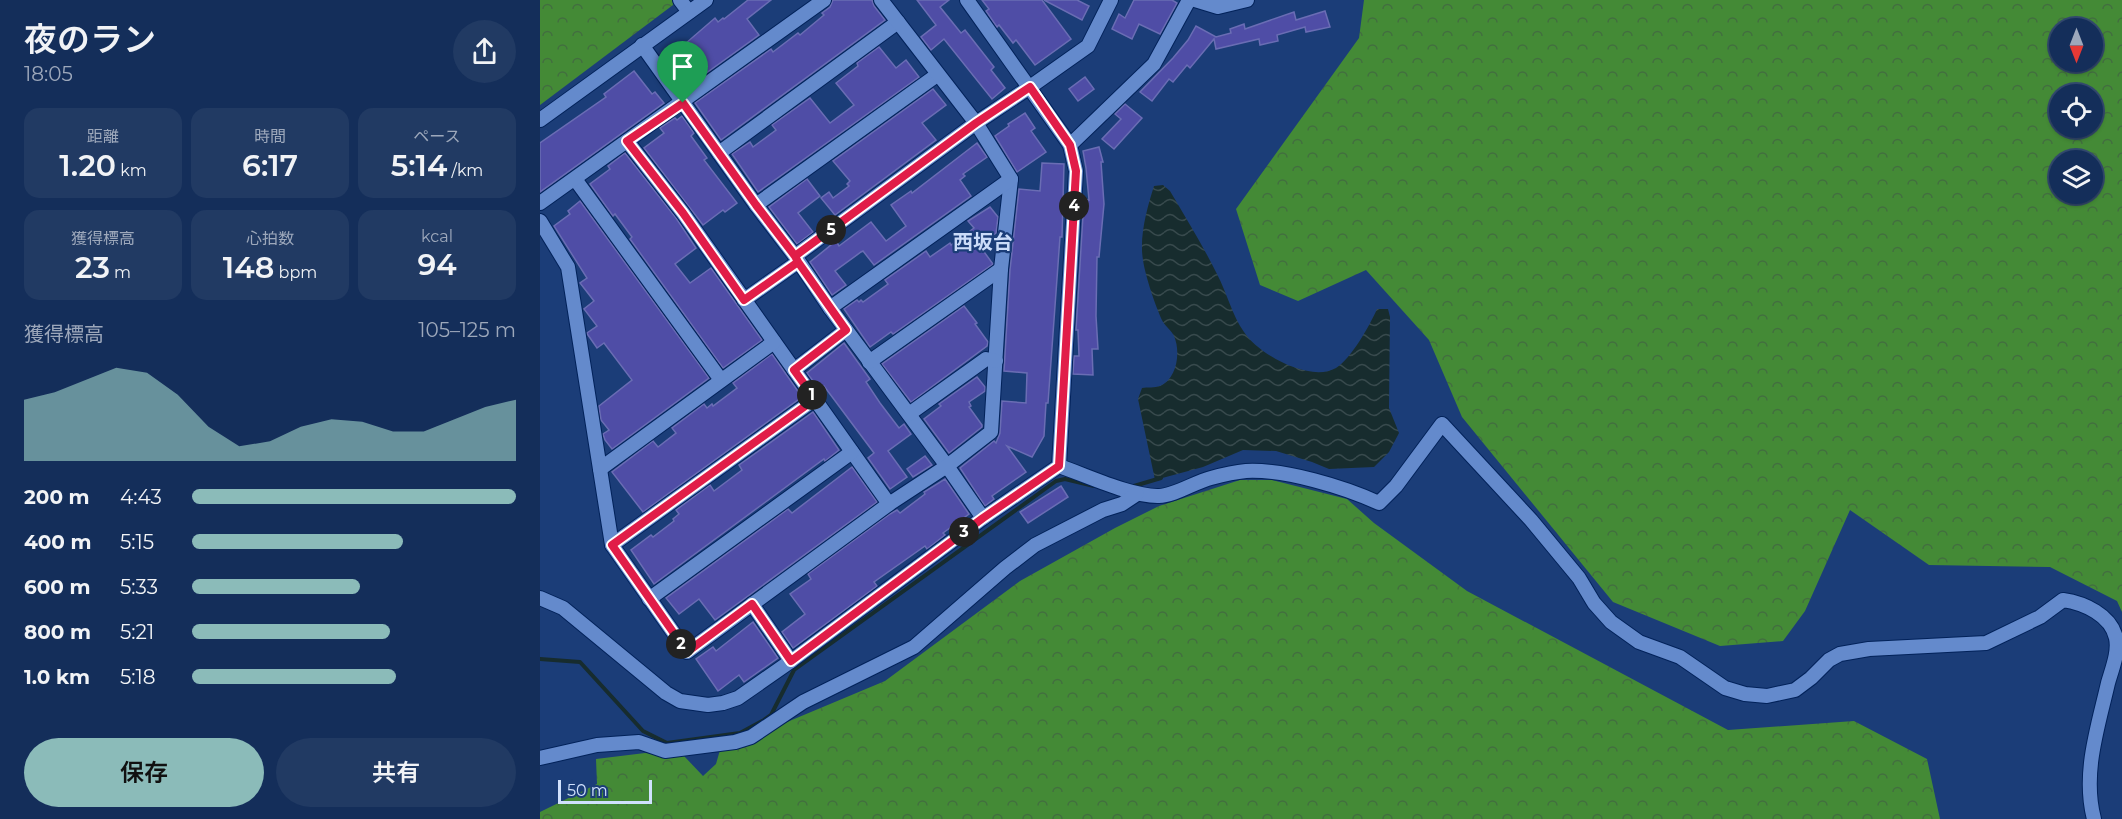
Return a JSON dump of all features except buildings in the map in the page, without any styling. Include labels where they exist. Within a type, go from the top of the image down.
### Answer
[{"type":"street","points":[[680,0],[689,12]]},
{"type":"street","points":[[540,120],[706,0]]},
{"type":"street","points":[[540,203],[683,103],[824,0]]},
{"type":"street","points":[[540,221],[568,267],[612,545],[687,652],[991,432],[1001,269],[1011,179],[976,123],[881,0]]},
{"type":"street","points":[[967,0],[1070,145],[1076,171],[1059,466]]},
{"type":"street","points":[[744,300],[976,123],[1088,46],[1111,0]]},
{"type":"street","points":[[1070,145],[1154,64],[1189,0]]},
{"type":"street","points":[[1195,0],[1218,7],[1248,0]]},
{"type":"street","points":[[719,153],[898,22]]},
{"type":"street","points":[[642,45],[983,518]]},
{"type":"street","points":[[756,205],[938,75]]},
{"type":"street","points":[[627,141],[683,213],[889,504]]},
{"type":"street","points":[[575,178],[721,380]]},
{"type":"street","points":[[830,308],[1011,179]]},
{"type":"street","points":[[869,362],[1001,269]]},
{"type":"street","points":[[794,370],[846,330]]},
{"type":"street","points":[[600,469],[774,342]]},
{"type":"street","points":[[909,414],[986,359],[996,361]]},
{"type":"street","points":[[612,545],[815,399]]},
{"type":"street","points":[[1059,466],[1137,494],[1161,496],[1211,478],[1246,471],[1276,473],[1305,479],[1356,492],[1379,503],[1396,486],[1442,424],[1531,520],[1579,578],[1594,603],[1611,622],[1639,642],[1680,657],[1725,688],[1745,694],[1767,696],[1795,690],[1829,660],[1840,654],[1869,649],[1986,643],[2040,617],[2063,600],[2072,601],[2103,617],[2112,627],[2116,637],[2117,647],[2093,748],[2089,802],[2094,819]]},
{"type":"street","points":[[649,599],[852,452]]},
{"type":"street","points":[[540,598],[563,608],[666,693],[680,700],[708,705],[723,703],[738,698],[791,661],[983,518],[1059,466]]},
{"type":"street","points":[[540,758],[597,745],[639,742],[665,751],[735,742],[751,737],[803,702],[914,647],[1035,545],[1103,510],[1122,504],[1137,494]]},
{"type":"street","points":[[752,604],[791,661]]},
{"type":"green space","points":[[540,0],[672,0],[673,5],[540,105]]},
{"type":"green space","points":[[1364,0],[2122,0],[2122,612],[2117,601],[2050,567],[1929,565],[1850,510],[1805,611],[1783,641],[1720,646],[1613,602],[1462,417],[1429,340],[1366,270],[1298,301],[1260,285],[1236,209],[1359,38]]},
{"type":"green space","points":[[1240,480],[1272,480],[1347,499],[1374,523],[1467,591],[1728,730],[1854,721],[1927,759],[1940,819],[540,819],[540,812],[597,784],[596,759],[645,753],[684,756],[703,776],[716,764],[720,750],[885,681],[1020,581],[1115,528],[1159,506]]},
{"type":"water","points":[[1163,185],[1170,191],[1206,253],[1244,332],[1272,357],[1285,364],[1313,372],[1325,372],[1336,368],[1354,350],[1377,309],[1388,309],[1390,317],[1389,408],[1399,433],[1389,452],[1374,467],[1329,469],[1276,451],[1243,450],[1203,467],[1155,480],[1138,399],[1142,388],[1160,386],[1170,377],[1176,364],[1177,350],[1174,336],[1163,322],[1151,291],[1144,266],[1142,242],[1146,213],[1154,186]]},
{"type":"waterway","points":[[1134,486],[1161,478]]},
{"type":"waterway","points":[[540,659],[580,662],[643,731],[667,743],[740,733],[771,715],[794,670],[1056,481],[1065,479],[1094,486]]},
{"type":"district","name":"西坂台","points":[[983,242]]},
{"type":"route","points":[[683,103],[627,141],[683,213],[744,300],[798,262],[795,256],[976,123],[1030,87],[1070,145],[1076,171],[1059,466],[983,518],[791,661],[752,604],[687,652],[612,545],[815,399],[794,370],[846,330],[795,256],[683,103]]}]
